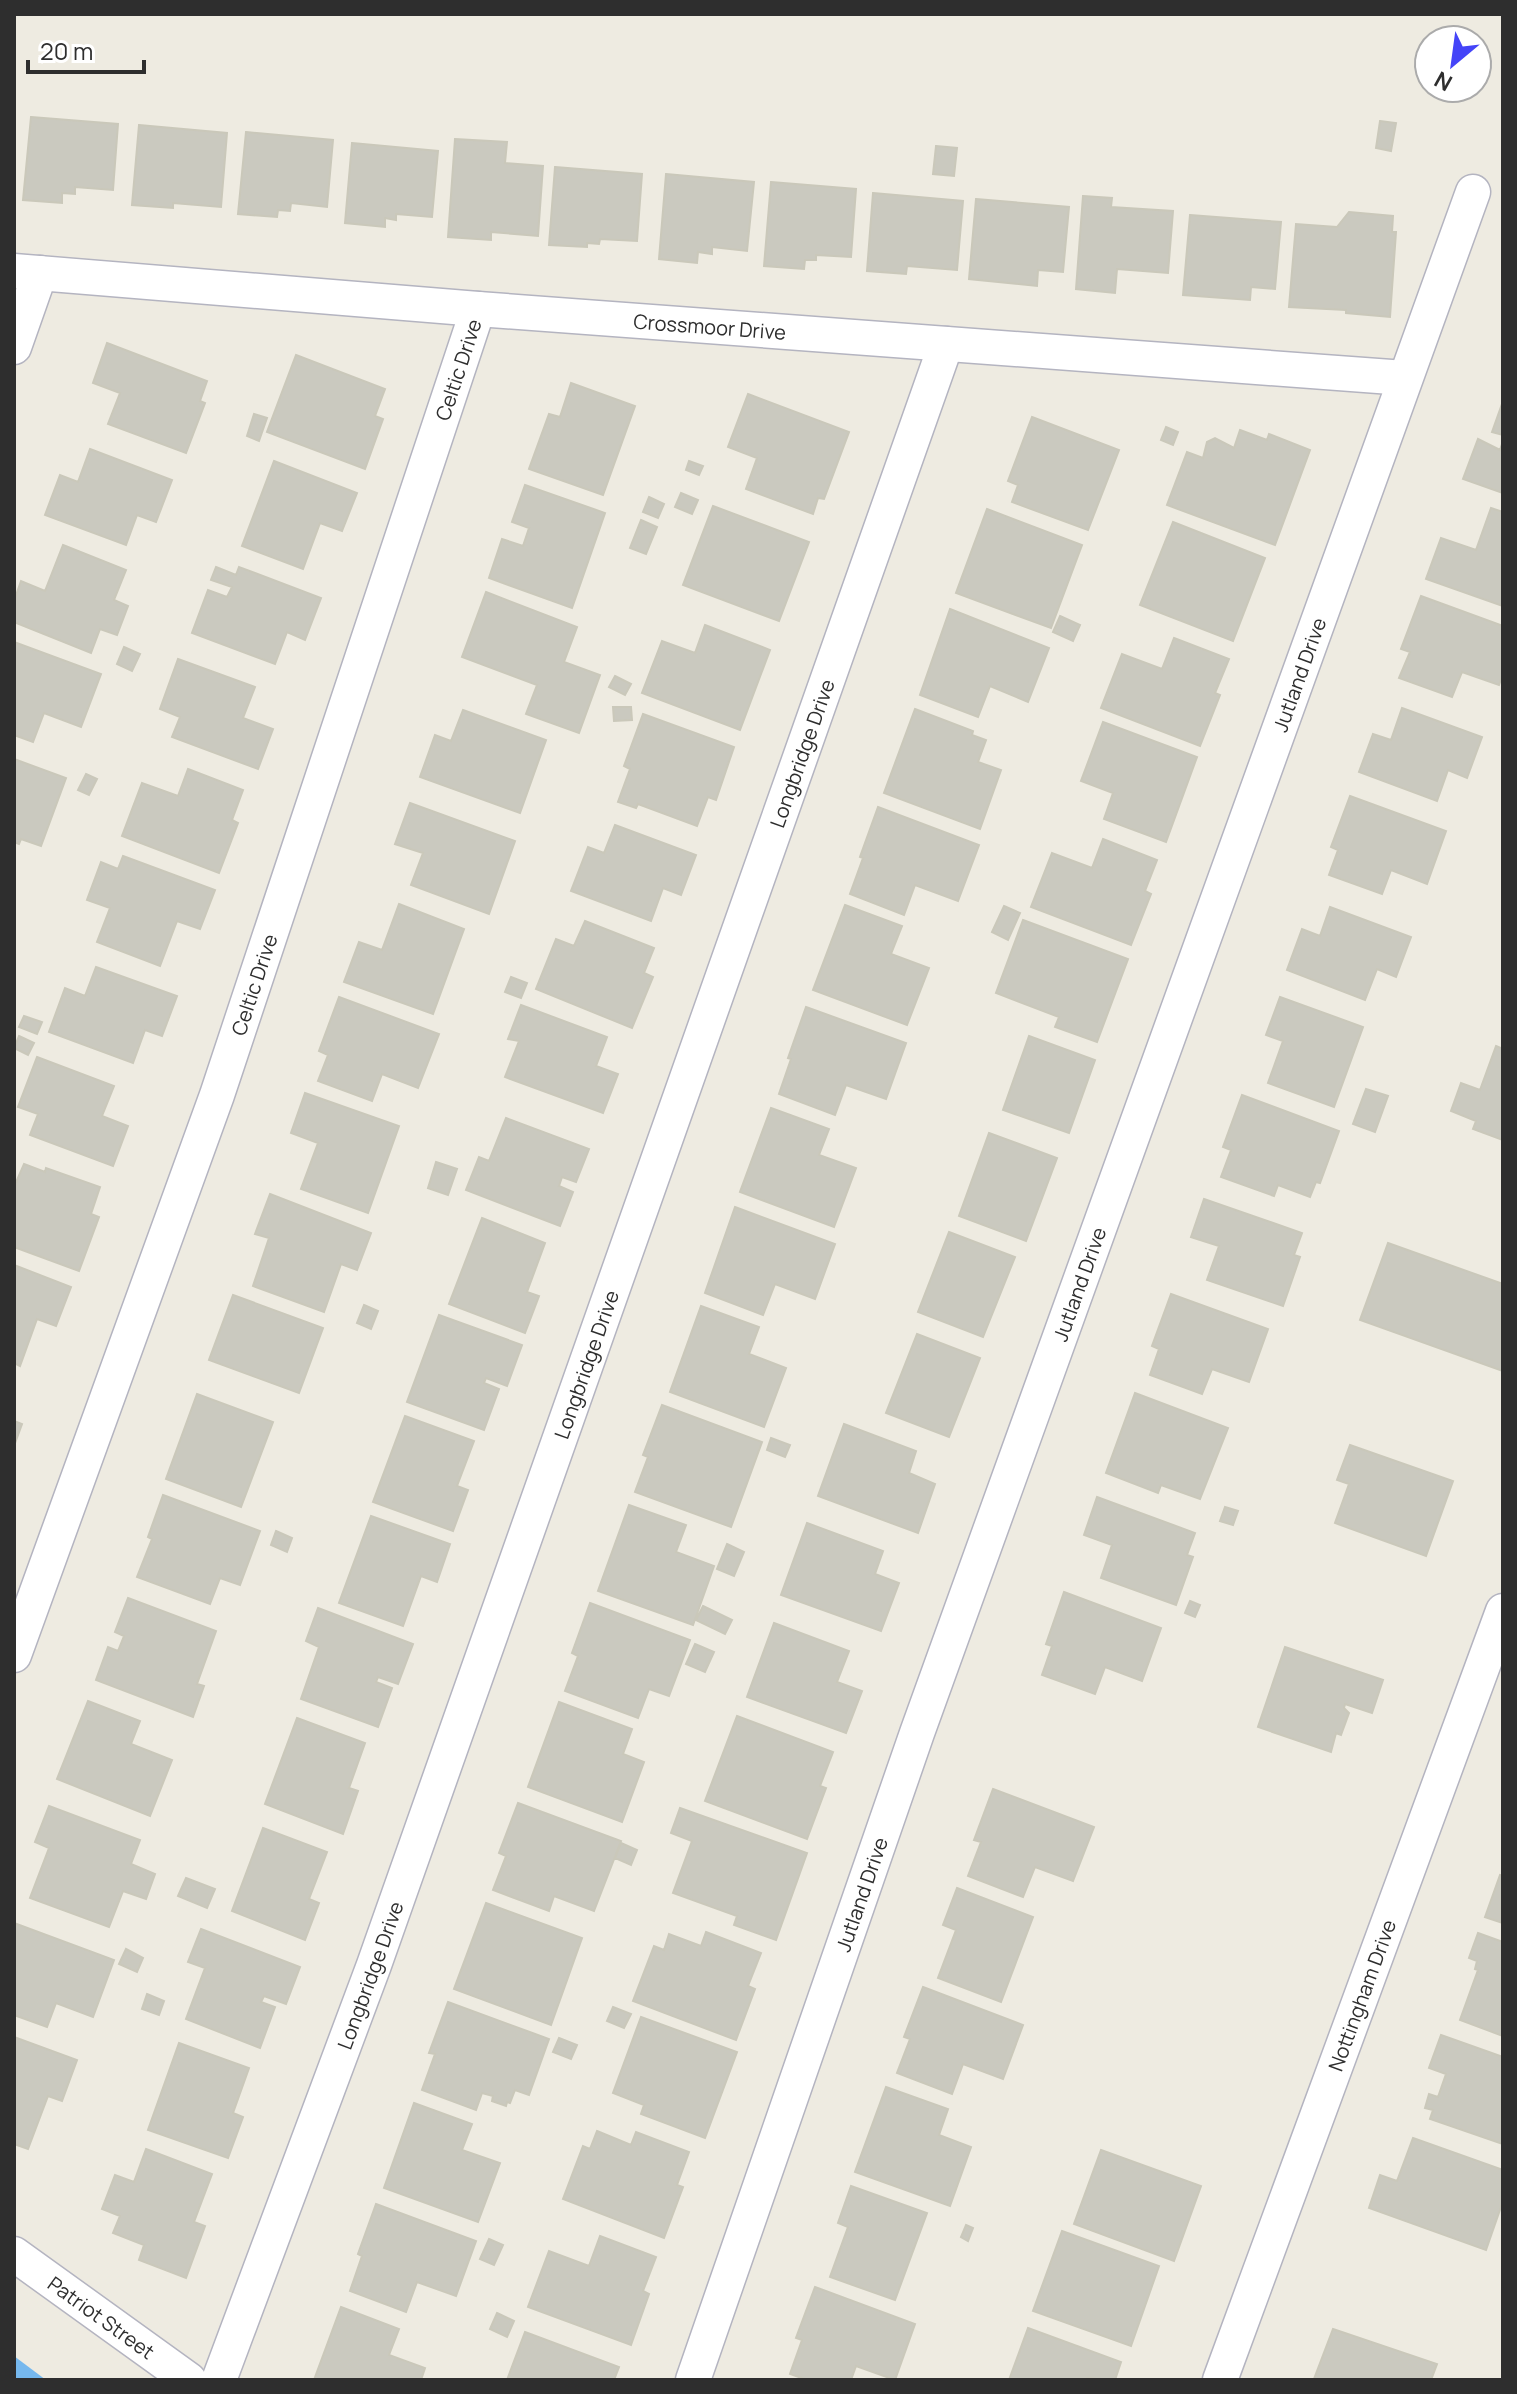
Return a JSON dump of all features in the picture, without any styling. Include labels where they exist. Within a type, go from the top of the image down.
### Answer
[{"type":"street","name":"Jutland Drive","points":[[693,2380],[917,1733],[1473,192]]},
{"type":"street","name":"Crossmoor Drive","points":[[27,272],[1405,378]]},
{"type":"street","points":[[14,347],[27,272]]},
{"type":"street","name":"Celtic Drive","points":[[14,1655],[217,1095],[478,309]]},
{"type":"street","name":"Longbridge Drive","points":[[219,2380],[374,1965],[946,344]]},
{"type":"street","name":"Nottingham Drive","points":[[1220,2380],[1503,1611]]},
{"type":"street","name":"Patriot Street","points":[[14,2254],[189,2380]]},
{"type":"water","points":[[14,2356],[46,2380],[14,2380]]},
{"type":"building","points":[[31,117],[118,124],[113,190],[75,187],[75,194],[62,193],[62,203],[23,200]]},
{"type":"building","points":[[1380,121],[1396,123],[1391,151],[1376,148]]},
{"type":"building","points":[[139,125],[227,133],[221,207],[173,203],[173,208],[132,205]]},
{"type":"building","points":[[246,132],[333,140],[327,207],[291,203],[290,211],[278,210],[277,217],[238,214]]},
{"type":"building","points":[[455,139],[507,142],[505,163],[543,166],[538,236],[491,232],[491,240],[448,237]]},
{"type":"building","points":[[352,143],[438,151],[432,217],[396,214],[396,220],[385,218],[385,227],[345,223]]},
{"type":"building","points":[[936,146],[957,148],[954,176],[933,174]]},
{"type":"building","points":[[555,167],[642,174],[637,241],[600,239],[599,244],[587,243],[587,247],[549,245]]},
{"type":"building","points":[[666,174],[754,182],[747,251],[712,247],[712,254],[698,252],[697,263],[659,259]]},
{"type":"building","points":[[771,182],[856,189],[851,257],[816,255],[816,260],[805,260],[804,269],[764,266]]},
{"type":"building","points":[[873,193],[963,201],[957,270],[907,266],[906,274],[867,271]]},
{"type":"building","points":[[1083,196],[1112,198],[1111,207],[1173,211],[1168,273],[1117,269],[1115,293],[1076,289]]},
{"type":"building","points":[[976,199],[1069,207],[1063,272],[1038,270],[1037,286],[969,279]]},
{"type":"building","points":[[1349,212],[1393,216],[1392,232],[1396,232],[1390,317],[1346,313],[1346,310],[1289,307],[1296,224],[1337,227]]},
{"type":"building","points":[[1190,215],[1281,222],[1275,289],[1251,287],[1250,300],[1183,295]]},
{"type":"building","points":[[107,343],[207,381],[200,401],[205,403],[186,453],[108,424],[120,393],[93,383]]},
{"type":"building","points":[[296,355],[385,389],[375,416],[383,419],[365,469],[267,432]]},
{"type":"building","points":[[571,383],[635,406],[603,495],[529,469],[549,414],[560,417]]},
{"type":"building","points":[[748,394],[849,432],[824,499],[818,498],[813,514],[746,489],[757,458],[728,447]]},
{"type":"building","points":[[1503,401],[1503,435],[1492,432]]},
{"type":"building","points":[[254,414],[267,418],[259,441],[247,436]]},
{"type":"building","points":[[1032,417],[1119,450],[1088,530],[1012,502],[1018,485],[1008,481]]},
{"type":"building","points":[[1166,427],[1178,432],[1173,445],[1161,440]]},
{"type":"building","points":[[1240,430],[1267,440],[1269,434],[1310,450],[1275,545],[1167,505],[1187,452],[1203,458],[1207,442],[1215,438],[1234,448]]},
{"type":"building","points":[[1478,439],[1500,450],[1503,441],[1503,493],[1463,479]]},
{"type":"building","points":[[90,449],[172,480],[156,522],[137,515],[126,545],[45,515],[60,475],[78,482]]},
{"type":"building","points":[[274,461],[357,493],[342,531],[320,523],[303,569],[242,546]]},
{"type":"building","points":[[689,461],[703,466],[699,475],[686,470]]},
{"type":"building","points":[[525,485],[605,513],[572,608],[489,578],[502,539],[523,546],[529,528],[512,522]]},
{"type":"building","points":[[681,493],[698,500],[692,514],[675,507]]},
{"type":"building","points":[[649,497],[664,504],[658,518],[643,512]]},
{"type":"building","points":[[713,506],[809,542],[779,621],[683,585]]},
{"type":"building","points":[[1491,508],[1503,512],[1503,606],[1426,579],[1441,538],[1476,550]]},
{"type":"building","points":[[987,509],[1082,545],[1051,628],[956,593]]},
{"type":"building","points":[[641,520],[657,527],[646,554],[630,548]]},
{"type":"building","points":[[1173,522],[1265,558],[1233,641],[1140,605]]},
{"type":"building","points":[[63,545],[126,570],[114,600],[128,606],[117,635],[100,629],[91,653],[14,622],[14,601],[21,581],[45,591]]},
{"type":"building","points":[[216,567],[236,575],[239,567],[321,598],[305,640],[287,632],[275,664],[192,633],[208,590],[227,597],[232,587],[211,580]]},
{"type":"building","points":[[486,592],[577,627],[564,662],[600,675],[579,733],[526,714],[537,685],[462,657]]},
{"type":"building","points":[[1421,596],[1503,626],[1503,673],[1499,685],[1462,672],[1452,697],[1399,678],[1410,652],[1401,649]]},
{"type":"building","points":[[950,609],[1049,648],[1028,702],[990,686],[978,717],[920,695]]},
{"type":"building","points":[[1060,616],[1080,625],[1073,641],[1053,632]]},
{"type":"building","points":[[705,625],[770,650],[740,730],[642,693],[662,641],[695,653]]},
{"type":"building","points":[[1174,638],[1229,659],[1215,693],[1220,695],[1200,746],[1101,708],[1122,654],[1162,669]]},
{"type":"building","points":[[14,642],[101,674],[81,727],[44,713],[33,742],[14,735]]},
{"type":"building","points":[[124,647],[140,654],[132,671],[117,664]]},
{"type":"building","points":[[178,659],[255,687],[243,718],[273,729],[258,769],[172,737],[180,717],[160,709]]},
{"type":"building","points":[[615,676],[631,684],[625,695],[609,687]]},
{"type":"building","points":[[613,707],[631,707],[632,720],[614,721]]},
{"type":"building","points":[[1402,708],[1482,737],[1467,778],[1448,770],[1437,801],[1359,772],[1373,734],[1391,740]]},
{"type":"building","points":[[915,709],[973,731],[972,735],[986,740],[978,762],[1001,770],[980,829],[884,793]]},
{"type":"building","points":[[463,710],[546,740],[520,813],[420,777],[435,735],[451,741]]},
{"type":"building","points":[[643,714],[734,747],[716,800],[708,797],[697,826],[638,804],[636,808],[618,802],[630,769],[624,766]]},
{"type":"building","points":[[1103,722],[1197,757],[1166,842],[1104,819],[1113,793],[1081,781]]},
{"type":"building","points":[[14,759],[66,778],[41,846],[21,839],[19,844],[14,842]]},
{"type":"building","points":[[188,769],[243,790],[232,820],[238,823],[219,873],[122,836],[142,783],[178,796]]},
{"type":"building","points":[[86,774],[97,779],[89,795],[78,790]]},
{"type":"building","points":[[1350,796],[1446,831],[1427,884],[1391,870],[1382,894],[1329,875],[1338,850],[1331,847]]},
{"type":"building","points":[[410,803],[515,841],[489,914],[411,885],[423,853],[395,844]]},
{"type":"building","points":[[878,807],[979,845],[958,901],[915,885],[904,915],[850,894]]},
{"type":"building","points":[[615,825],[696,855],[681,895],[663,888],[651,921],[571,891],[588,847],[604,853]]},
{"type":"building","points":[[1103,839],[1157,860],[1145,891],[1151,894],[1131,945],[1031,907],[1052,853],[1092,868]]},
{"type":"building","points":[[123,856],[215,890],[200,929],[177,921],[160,966],[97,942],[110,908],[87,900],[101,862],[118,869]]},
{"type":"building","points":[[399,904],[464,929],[433,1014],[344,982],[359,942],[382,950]]},
{"type":"building","points":[[845,905],[902,926],[891,954],[929,968],[907,1025],[813,990]]},
{"type":"building","points":[[1004,906],[1020,913],[1008,940],[992,932]]},
{"type":"building","points":[[1330,907],[1411,937],[1396,977],[1377,969],[1365,1000],[1287,970],[1302,929],[1320,936]]},
{"type":"building","points":[[1023,920],[1128,959],[1097,1042],[1055,1027],[1059,1017],[996,993]]},
{"type":"building","points":[[585,921],[654,948],[644,973],[653,977],[632,1028],[536,989],[556,939],[574,946]]},
{"type":"building","points":[[96,967],[177,996],[162,1036],[145,1030],[133,1063],[49,1032],[65,988],[85,996]]},
{"type":"building","points":[[511,977],[527,983],[521,998],[505,992]]},
{"type":"building","points":[[339,997],[439,1034],[418,1088],[382,1074],[372,1101],[318,1081],[328,1055],[319,1051]]},
{"type":"building","points":[[1280,997],[1363,1027],[1334,1107],[1268,1083],[1283,1041],[1266,1035]]},
{"type":"building","points":[[521,1005],[607,1037],[596,1066],[618,1074],[603,1113],[505,1077],[519,1041],[508,1039]]},
{"type":"building","points":[[806,1007],[906,1043],[886,1099],[846,1085],[835,1115],[779,1094]]},
{"type":"building","points":[[24,1016],[42,1022],[37,1034],[19,1027]]},
{"type":"building","points":[[19,1036],[34,1043],[28,1055],[14,1048]]},
{"type":"building","points":[[1029,1036],[1095,1060],[1069,1133],[1003,1110]]},
{"type":"building","points":[[1496,1046],[1503,1049],[1503,1140],[1473,1129],[1476,1121],[1451,1111],[1461,1083],[1480,1090]]},
{"type":"building","points":[[37,1057],[114,1086],[102,1116],[128,1126],[113,1166],[30,1135],[38,1114],[18,1107]]},
{"type":"building","points":[[1366,1089],[1388,1096],[1375,1132],[1353,1124]]},
{"type":"building","points":[[305,1093],[399,1126],[368,1213],[301,1189],[318,1143],[291,1133]]},
{"type":"building","points":[[1242,1095],[1339,1131],[1320,1183],[1316,1182],[1310,1197],[1278,1185],[1274,1196],[1221,1177],[1231,1150],[1223,1147]]},
{"type":"building","points":[[771,1108],[829,1129],[819,1155],[856,1168],[834,1227],[740,1192]]},
{"type":"building","points":[[506,1118],[589,1149],[576,1182],[562,1177],[559,1186],[573,1192],[560,1226],[466,1190],[479,1157],[489,1161]]},
{"type":"building","points":[[989,1133],[1057,1158],[1026,1241],[959,1216]]},
{"type":"building","points":[[436,1162],[457,1169],[448,1195],[428,1188]]},
{"type":"building","points":[[24,1164],[45,1172],[46,1168],[100,1187],[91,1214],[99,1217],[79,1271],[14,1247],[14,1187]]},
{"type":"building","points":[[270,1194],[371,1233],[357,1270],[341,1264],[324,1312],[253,1286],[269,1238],[255,1234]]},
{"type":"building","points":[[1204,1199],[1302,1233],[1294,1255],[1300,1257],[1283,1306],[1207,1280],[1219,1246],[1191,1237]]},
{"type":"building","points":[[735,1207],[835,1244],[815,1299],[775,1284],[763,1315],[705,1293]]},
{"type":"building","points":[[482,1218],[545,1243],[527,1292],[539,1296],[525,1333],[449,1304]]},
{"type":"building","points":[[949,1232],[1015,1257],[983,1337],[918,1312]]},
{"type":"building","points":[[1388,1243],[1503,1284],[1503,1371],[1360,1320]]},
{"type":"building","points":[[14,1265],[71,1287],[56,1326],[37,1319],[20,1366],[14,1363]]},
{"type":"building","points":[[1171,1294],[1268,1329],[1249,1382],[1212,1369],[1202,1394],[1150,1375],[1159,1349],[1152,1346]]},
{"type":"building","points":[[233,1295],[323,1328],[299,1393],[209,1360]]},
{"type":"building","points":[[364,1305],[378,1311],[371,1329],[357,1323]]},
{"type":"building","points":[[701,1306],[759,1327],[749,1354],[786,1368],[764,1427],[670,1392]]},
{"type":"building","points":[[439,1315],[522,1345],[507,1386],[486,1378],[484,1383],[499,1389],[484,1430],[407,1402]]},
{"type":"building","points":[[917,1334],[980,1358],[949,1437],[886,1413]]},
{"type":"building","points":[[1135,1393],[1228,1428],[1200,1499],[1161,1485],[1158,1493],[1106,1473]]},
{"type":"building","points":[[197,1394],[273,1422],[241,1507],[166,1479]]},
{"type":"building","points":[[662,1405],[762,1442],[731,1527],[635,1492],[648,1457],[643,1455]]},
{"type":"building","points":[[405,1416],[474,1441],[457,1486],[468,1490],[453,1531],[373,1502]]},
{"type":"building","points":[[14,1421],[22,1424],[14,1446]]},
{"type":"building","points":[[844,1424],[916,1451],[909,1473],[935,1484],[918,1533],[818,1496]]},
{"type":"building","points":[[771,1438],[790,1445],[785,1457],[767,1450]]},
{"type":"building","points":[[1350,1445],[1453,1481],[1426,1556],[1335,1523],[1349,1484],[1337,1480]]},
{"type":"building","points":[[163,1495],[260,1531],[240,1585],[220,1578],[210,1604],[137,1577],[152,1539],[148,1537]]},
{"type":"building","points":[[1097,1497],[1195,1533],[1187,1555],[1193,1557],[1176,1605],[1101,1578],[1112,1545],[1084,1535]]},
{"type":"building","points":[[629,1505],[686,1525],[676,1552],[714,1566],[693,1625],[598,1591]]},
{"type":"building","points":[[1225,1507],[1238,1511],[1233,1525],[1220,1521]]},
{"type":"building","points":[[371,1516],[450,1544],[437,1582],[421,1576],[403,1626],[339,1603]]},
{"type":"building","points":[[807,1523],[883,1551],[875,1574],[899,1583],[881,1631],[781,1595]]},
{"type":"building","points":[[276,1531],[292,1538],[287,1552],[271,1545]]},
{"type":"building","points":[[727,1544],[744,1552],[734,1576],[717,1569]]},
{"type":"building","points":[[1064,1592],[1161,1628],[1142,1681],[1105,1667],[1095,1694],[1042,1675],[1052,1646],[1046,1644]]},
{"type":"building","points":[[128,1598],[216,1631],[197,1684],[204,1686],[193,1717],[96,1680],[108,1647],[118,1651],[124,1636],[115,1632]]},
{"type":"building","points":[[1190,1601],[1200,1605],[1195,1617],[1185,1613]]},
{"type":"building","points":[[590,1603],[690,1640],[669,1696],[649,1689],[638,1718],[565,1691],[578,1656],[572,1653]]},
{"type":"building","points":[[703,1606],[732,1620],[725,1634],[696,1620]]},
{"type":"building","points":[[318,1608],[413,1644],[398,1684],[378,1677],[376,1682],[392,1688],[378,1727],[301,1699],[319,1647],[306,1641]]},
{"type":"building","points":[[774,1623],[849,1651],[837,1682],[862,1691],[846,1733],[747,1697]]},
{"type":"building","points":[[695,1644],[714,1652],[705,1672],[686,1664]]},
{"type":"building","points":[[1285,1647],[1383,1680],[1372,1713],[1345,1704],[1344,1708],[1349,1713],[1341,1735],[1336,1733],[1331,1752],[1258,1727]]},
{"type":"building","points":[[88,1701],[140,1721],[131,1744],[172,1760],[150,1816],[57,1779]]},
{"type":"building","points":[[559,1702],[632,1729],[623,1754],[644,1762],[622,1822],[528,1787]]},
{"type":"building","points":[[737,1716],[833,1752],[820,1786],[826,1788],[807,1839],[705,1801]]},
{"type":"building","points":[[297,1718],[365,1743],[349,1788],[358,1791],[343,1834],[265,1804]]},
{"type":"building","points":[[993,1789],[1094,1827],[1073,1881],[1035,1867],[1023,1897],[968,1876],[981,1842],[974,1840]]},
{"type":"building","points":[[518,1803],[621,1841],[594,1911],[554,1896],[549,1911],[493,1890],[506,1856],[499,1853]]},
{"type":"building","points":[[49,1806],[140,1840],[131,1864],[155,1874],[146,1899],[123,1891],[109,1927],[30,1898],[49,1848],[35,1842]]},
{"type":"building","points":[[680,1808],[807,1853],[776,1940],[734,1925],[737,1916],[673,1893],[692,1841],[671,1833]]},
{"type":"building","points":[[263,1828],[327,1852],[309,1899],[319,1903],[305,1940],[232,1911]]},
{"type":"building","points":[[621,1843],[637,1850],[631,1865],[615,1858]]},
{"type":"building","points":[[1500,1875],[1503,1876],[1503,1923],[1485,1917]]},
{"type":"building","points":[[186,1878],[215,1889],[207,1908],[178,1896]]},
{"type":"building","points":[[957,1888],[1033,1917],[1001,2002],[938,1978],[956,1930],[943,1925]]},
{"type":"building","points":[[486,1903],[582,1938],[551,2025],[454,1989]]},
{"type":"building","points":[[14,1923],[114,1960],[93,2017],[56,2003],[47,2027],[14,2015]]},
{"type":"building","points":[[201,1929],[300,1967],[286,2004],[264,1996],[261,2002],[275,2007],[260,2048],[186,2019],[205,1968],[188,1962]]},
{"type":"building","points":[[706,1932],[761,1953],[748,1986],[755,1989],[736,2040],[633,2001],[654,1946],[664,1950],[669,1934],[701,1946]]},
{"type":"building","points":[[1478,1933],[1503,1942],[1503,2036],[1460,2020],[1478,1970],[1475,1969],[1477,1961],[1469,1958]]},
{"type":"building","points":[[126,1949],[143,1958],[137,1972],[119,1964]]},
{"type":"building","points":[[923,1987],[1023,2025],[1003,2079],[963,2064],[952,2094],[897,2073],[910,2039],[904,2037]]},
{"type":"building","points":[[147,1994],[164,2001],[159,2015],[142,2009]]},
{"type":"building","points":[[448,2002],[549,2039],[529,2095],[515,2090],[506,2106],[492,2101],[493,2096],[482,2093],[476,2110],[422,2090],[435,2054],[429,2053]]},
{"type":"building","points":[[613,2007],[631,2014],[624,2028],[607,2021]]},
{"type":"building","points":[[641,2017],[737,2052],[705,2138],[641,2114],[644,2105],[613,2093]]},
{"type":"building","points":[[1441,2035],[1503,2057],[1503,2144],[1430,2119],[1433,2110],[1425,2108],[1429,2094],[1438,2097],[1446,2074],[1429,2068]]},
{"type":"building","points":[[14,2037],[77,2060],[62,2101],[48,2096],[28,2149],[14,2144]]},
{"type":"building","points":[[559,2038],[577,2045],[571,2059],[553,2052]]},
{"type":"building","points":[[179,2043],[249,2068],[233,2113],[243,2117],[228,2158],[148,2130]]},
{"type":"building","points":[[886,2087],[948,2109],[939,2135],[971,2147],[950,2206],[855,2172]]},
{"type":"building","points":[[414,2103],[472,2124],[462,2150],[500,2163],[478,2222],[384,2188]]},
{"type":"building","points":[[597,2131],[631,2145],[636,2132],[689,2152],[677,2185],[683,2187],[664,2238],[563,2199],[583,2146],[590,2149]]},
{"type":"building","points":[[1413,2138],[1503,2170],[1503,2201],[1486,2250],[1369,2208],[1380,2175],[1397,2181]]},
{"type":"building","points":[[146,2149],[212,2174],[194,2222],[205,2226],[186,2278],[139,2260],[144,2245],[113,2233],[120,2216],[102,2209],[115,2175],[134,2182]]},
{"type":"building","points":[[1101,2150],[1201,2186],[1174,2261],[1074,2224]]},
{"type":"building","points":[[851,2186],[927,2213],[895,2300],[830,2277],[848,2227],[838,2223]]},
{"type":"building","points":[[376,2204],[476,2241],[456,2296],[417,2282],[406,2312],[350,2291],[362,2256],[358,2254]]},
{"type":"building","points":[[966,2225],[973,2228],[968,2241],[961,2237]]},
{"type":"building","points":[[1062,2231],[1159,2266],[1131,2346],[1033,2311]]},
{"type":"building","points":[[600,2236],[656,2257],[643,2291],[649,2294],[631,2345],[528,2307],[549,2251],[589,2266]]},
{"type":"building","points":[[489,2239],[503,2245],[494,2265],[480,2259]]},
{"type":"building","points":[[815,2287],[915,2324],[895,2380],[856,2366],[851,2380],[807,2380],[790,2374],[802,2340],[796,2338]]},
{"type":"building","points":[[341,2307],[399,2329],[389,2355],[425,2368],[421,2380],[314,2380]]},
{"type":"building","points":[[497,2313],[514,2321],[507,2337],[490,2329]]},
{"type":"building","points":[[1028,2328],[1121,2362],[1115,2380],[1009,2380]]},
{"type":"building","points":[[1333,2329],[1437,2364],[1431,2380],[1314,2379]]},
{"type":"building","points":[[525,2332],[619,2367],[614,2380],[507,2380]]}]
